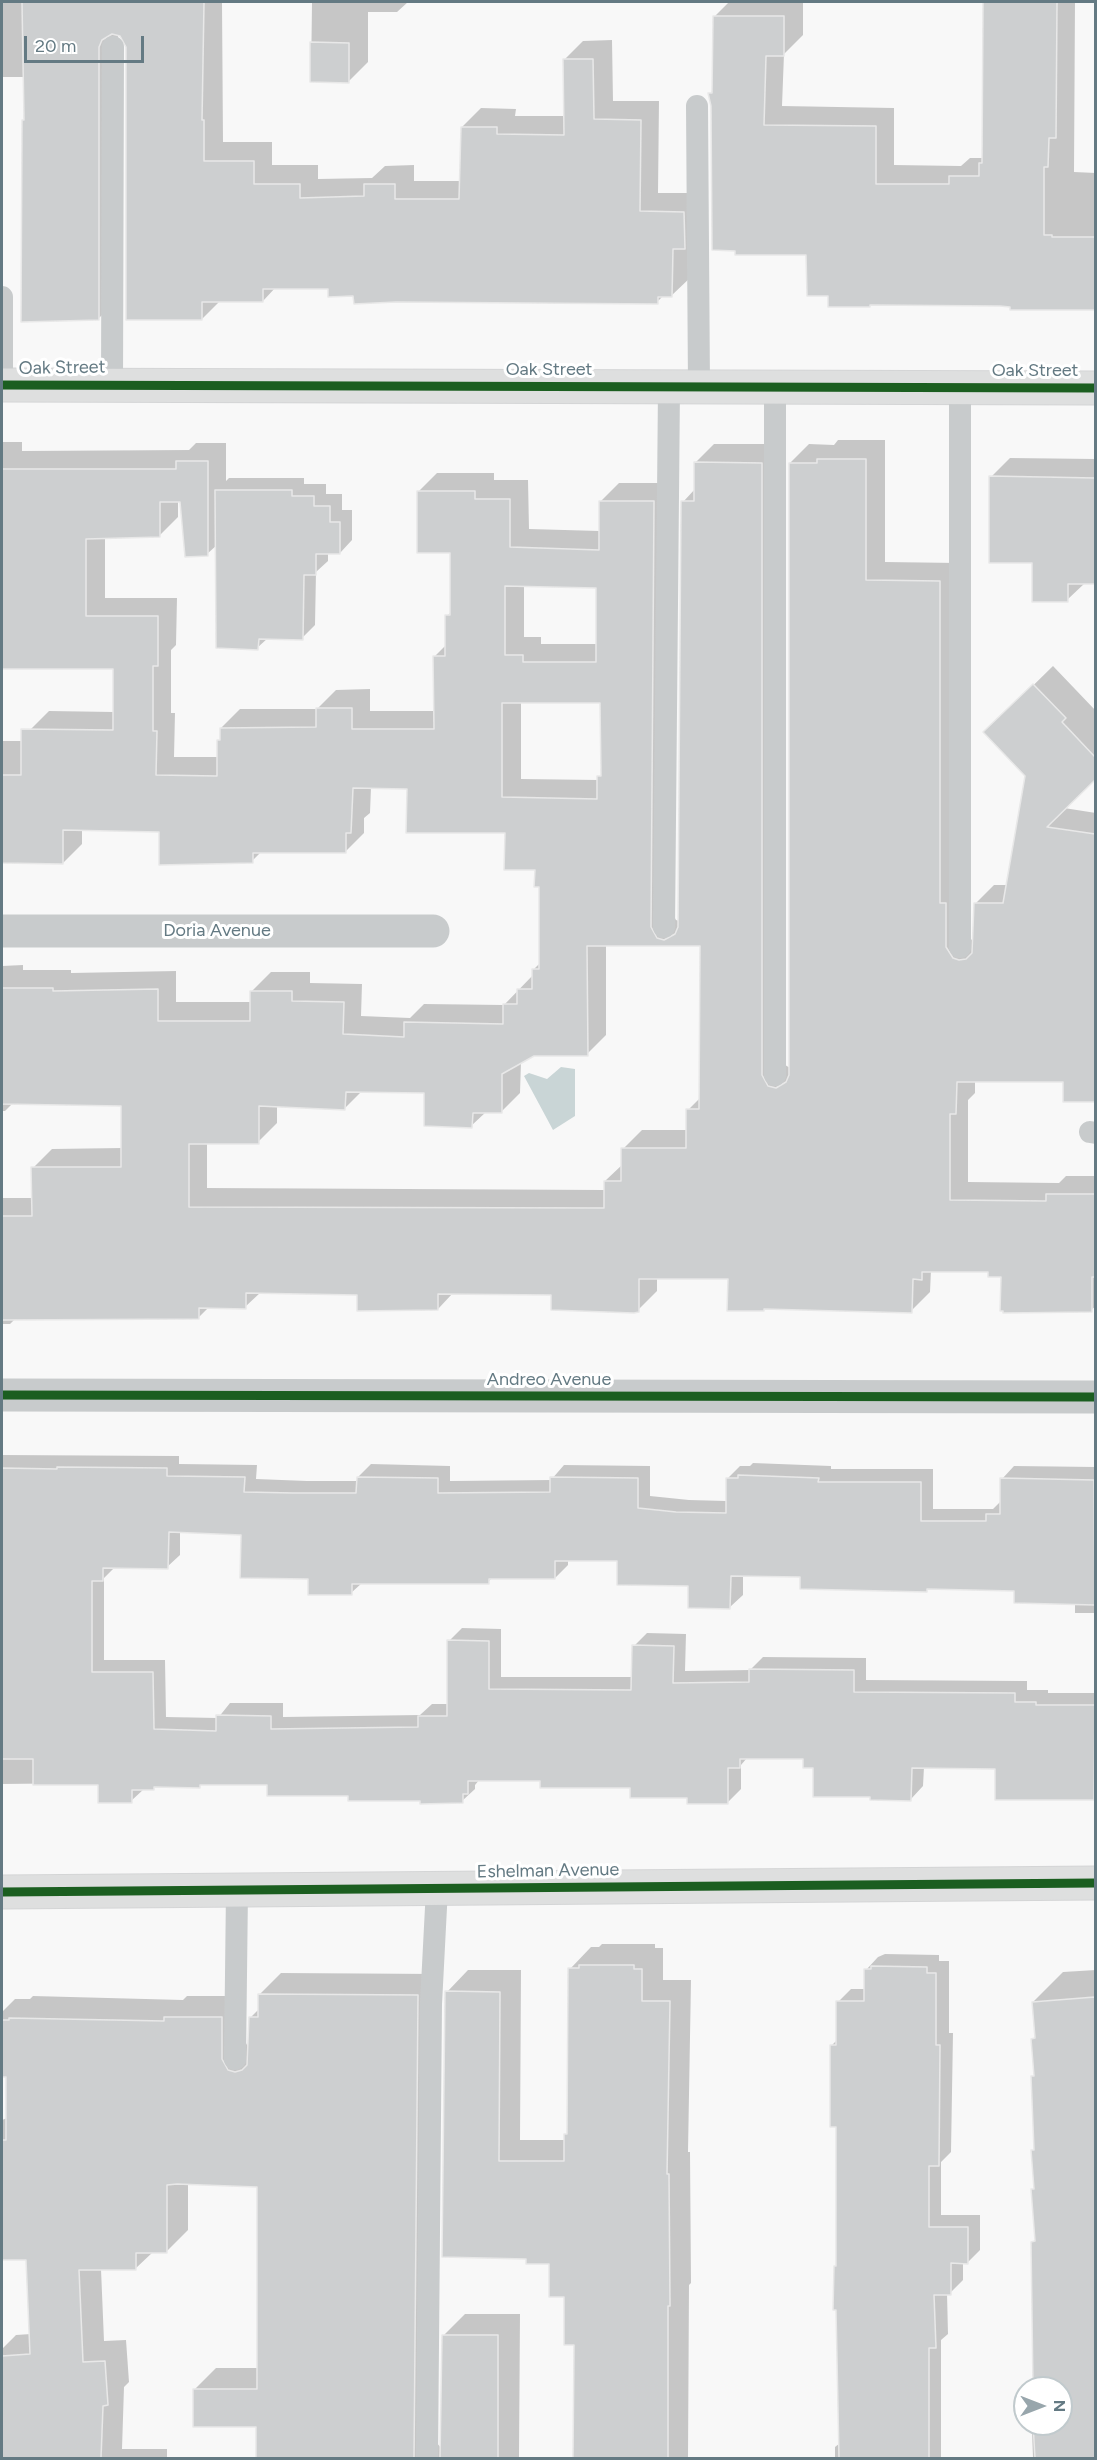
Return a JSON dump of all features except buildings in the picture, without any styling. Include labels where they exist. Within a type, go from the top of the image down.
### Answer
[{"type":"street","name":"Oak Street","points":[[2,385],[1095,388]]},
{"type":"street","name":"Doria Avenue","points":[[2,931],[433,931]]},
{"type":"street","name":"Andreo Avenue","points":[[2,1395],[1095,1397]]},
{"type":"street","name":"Eshelman Avenue","points":[[2,1892],[1095,1882]]},
{"type":"lane","points":[[112,384],[113,47]]},
{"type":"lane","points":[[664,927],[697,106]]},
{"type":"lane","points":[[2,297],[2,385]]},
{"type":"lane","points":[[775,387],[775,1075]]},
{"type":"lane","points":[[960,387],[960,947]]},
{"type":"lane","points":[[428,2458],[431,2004],[437,1888]]},
{"type":"lane","points":[[236,2059],[237,1890]]},
{"type":"shaded area","points":[[561,1067],[575,1069],[575,1116],[553,1130],[524,1076],[529,1073],[547,1079]]},
{"type":"cycle path","points":[[2,385],[1096,388]]},
{"type":"cycle path","points":[[2,1395],[1096,1397]]},
{"type":"cycle path","points":[[2,1892],[1096,1883]]}]
